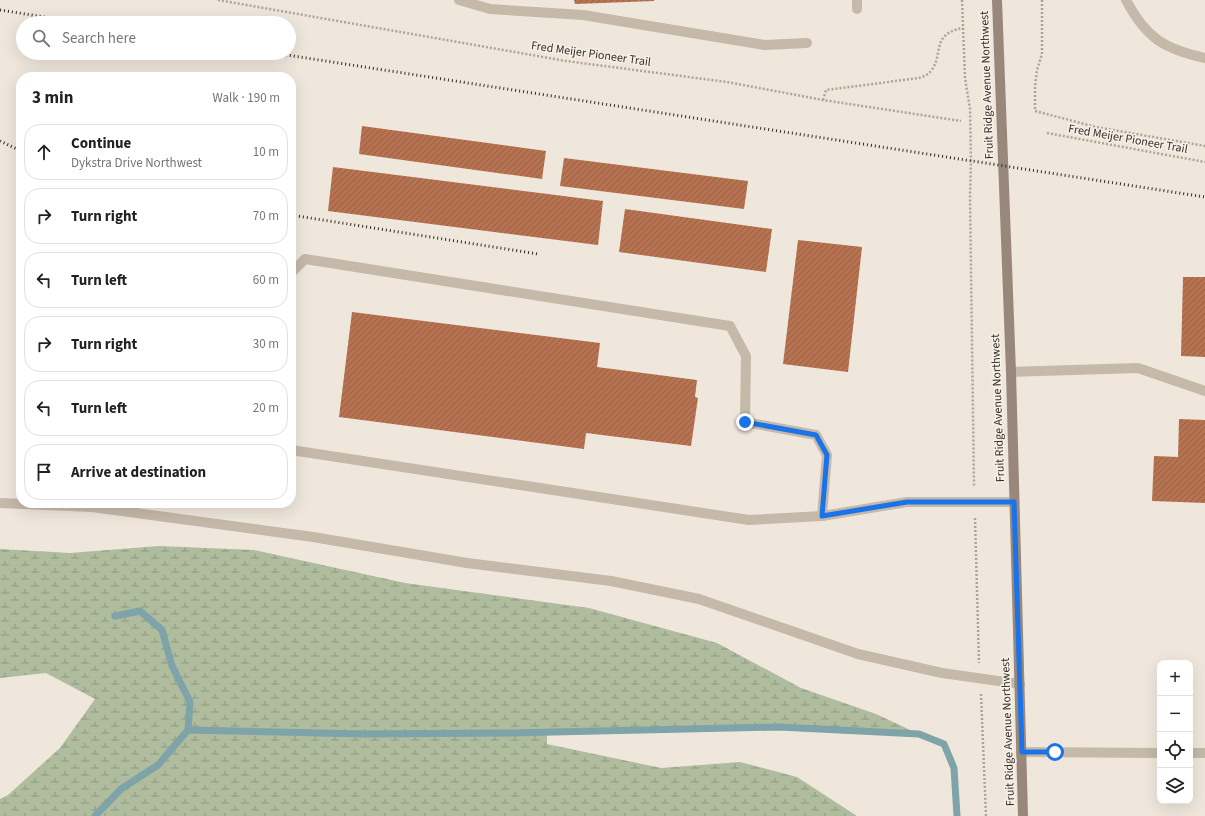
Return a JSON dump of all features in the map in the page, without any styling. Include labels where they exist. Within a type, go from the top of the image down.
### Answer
[{"type":"main road","name":"Fruit Ridge Avenue Northwest","points":[[997,0],[1020,684],[1023,816]]},
{"type":"street","points":[[459,0],[490,9],[583,15],[765,45],[807,43]]},
{"type":"street","points":[[1126,0],[1134,15],[1151,36],[1168,47],[1205,58]]},
{"type":"street","points":[[296,268],[305,259],[730,326],[746,356],[745,422],[816,435],[827,455],[822,516]]},
{"type":"street","points":[[1010,372],[1138,368],[1205,390]]},
{"type":"street","points":[[296,451],[750,520],[822,516],[907,502],[1014,502]]},
{"type":"street","points":[[0,503],[16,504]]},
{"type":"street","points":[[99,508],[313,537],[467,564],[611,581],[699,599],[858,654],[942,673],[1020,684]]},
{"type":"street","points":[[1022,752],[1157,752]]},
{"type":"street","points":[[1193,753],[1205,753]]},
{"type":"path","name":"Fred Meijer Pioneer Trail","points":[[218,0],[566,61],[727,82],[823,100],[961,121]]},
{"type":"path","points":[[962,0],[965,78],[970,109],[970,197]]},
{"type":"path","points":[[1042,0],[1042,54],[1037,70],[1035,111],[1096,127],[1205,146]]},
{"type":"path","points":[[823,100],[826,90],[919,78],[928,74],[933,66],[943,37],[952,30],[963,28]]},
{"type":"path","name":"Fred Meijer Pioneer Trail","points":[[1047,133],[1205,162]]},
{"type":"green space","points":[[159,546],[254,550],[405,583],[589,608],[717,643],[801,688],[876,714],[919,734],[779,727],[547,732],[547,744],[661,768],[740,762],[797,777],[857,816],[0,816],[0,799],[8,795],[60,748],[95,699],[46,673],[0,678],[0,549],[70,553]]},
{"type":"building","points":[[574,0],[654,0],[654,1],[575,4]]},
{"type":"building","points":[[362,126],[546,151],[542,179],[359,154]]},
{"type":"building","points":[[564,158],[748,181],[744,209],[560,186]]},
{"type":"building","points":[[333,167],[603,201],[598,245],[328,211]]},
{"type":"building","points":[[625,209],[772,229],[766,272],[619,252]]},
{"type":"building","points":[[798,240],[862,247],[848,372],[783,364]]},
{"type":"building","points":[[1183,277],[1205,277],[1205,357],[1181,356]]},
{"type":"building","points":[[352,312],[600,343],[597,367],[697,380],[695,397],[698,398],[691,446],[586,433],[584,449],[339,417]]},
{"type":"building","points":[[1179,419],[1205,420],[1205,503],[1152,501],[1154,456],[1178,457]]},
{"type":"waterway","points":[[95,816],[121,789],[158,765],[188,730],[190,702],[172,666],[162,630],[140,611],[115,616]]},
{"type":"waterway","points":[[188,730],[364,734],[509,733],[779,727],[919,734],[944,744],[954,768],[957,816]]},
{"type":"railway","points":[[0,10],[38,16]]},
{"type":"railway","points":[[296,56],[1205,197]]},
{"type":"railway","points":[[0,141],[16,149]]},
{"type":"railway","points":[[296,216],[538,254]]},
{"type":"route","points":[[745,422],[816,435],[827,455],[822,516],[907,502],[1014,502],[1022,752],[1055,752]]}]
